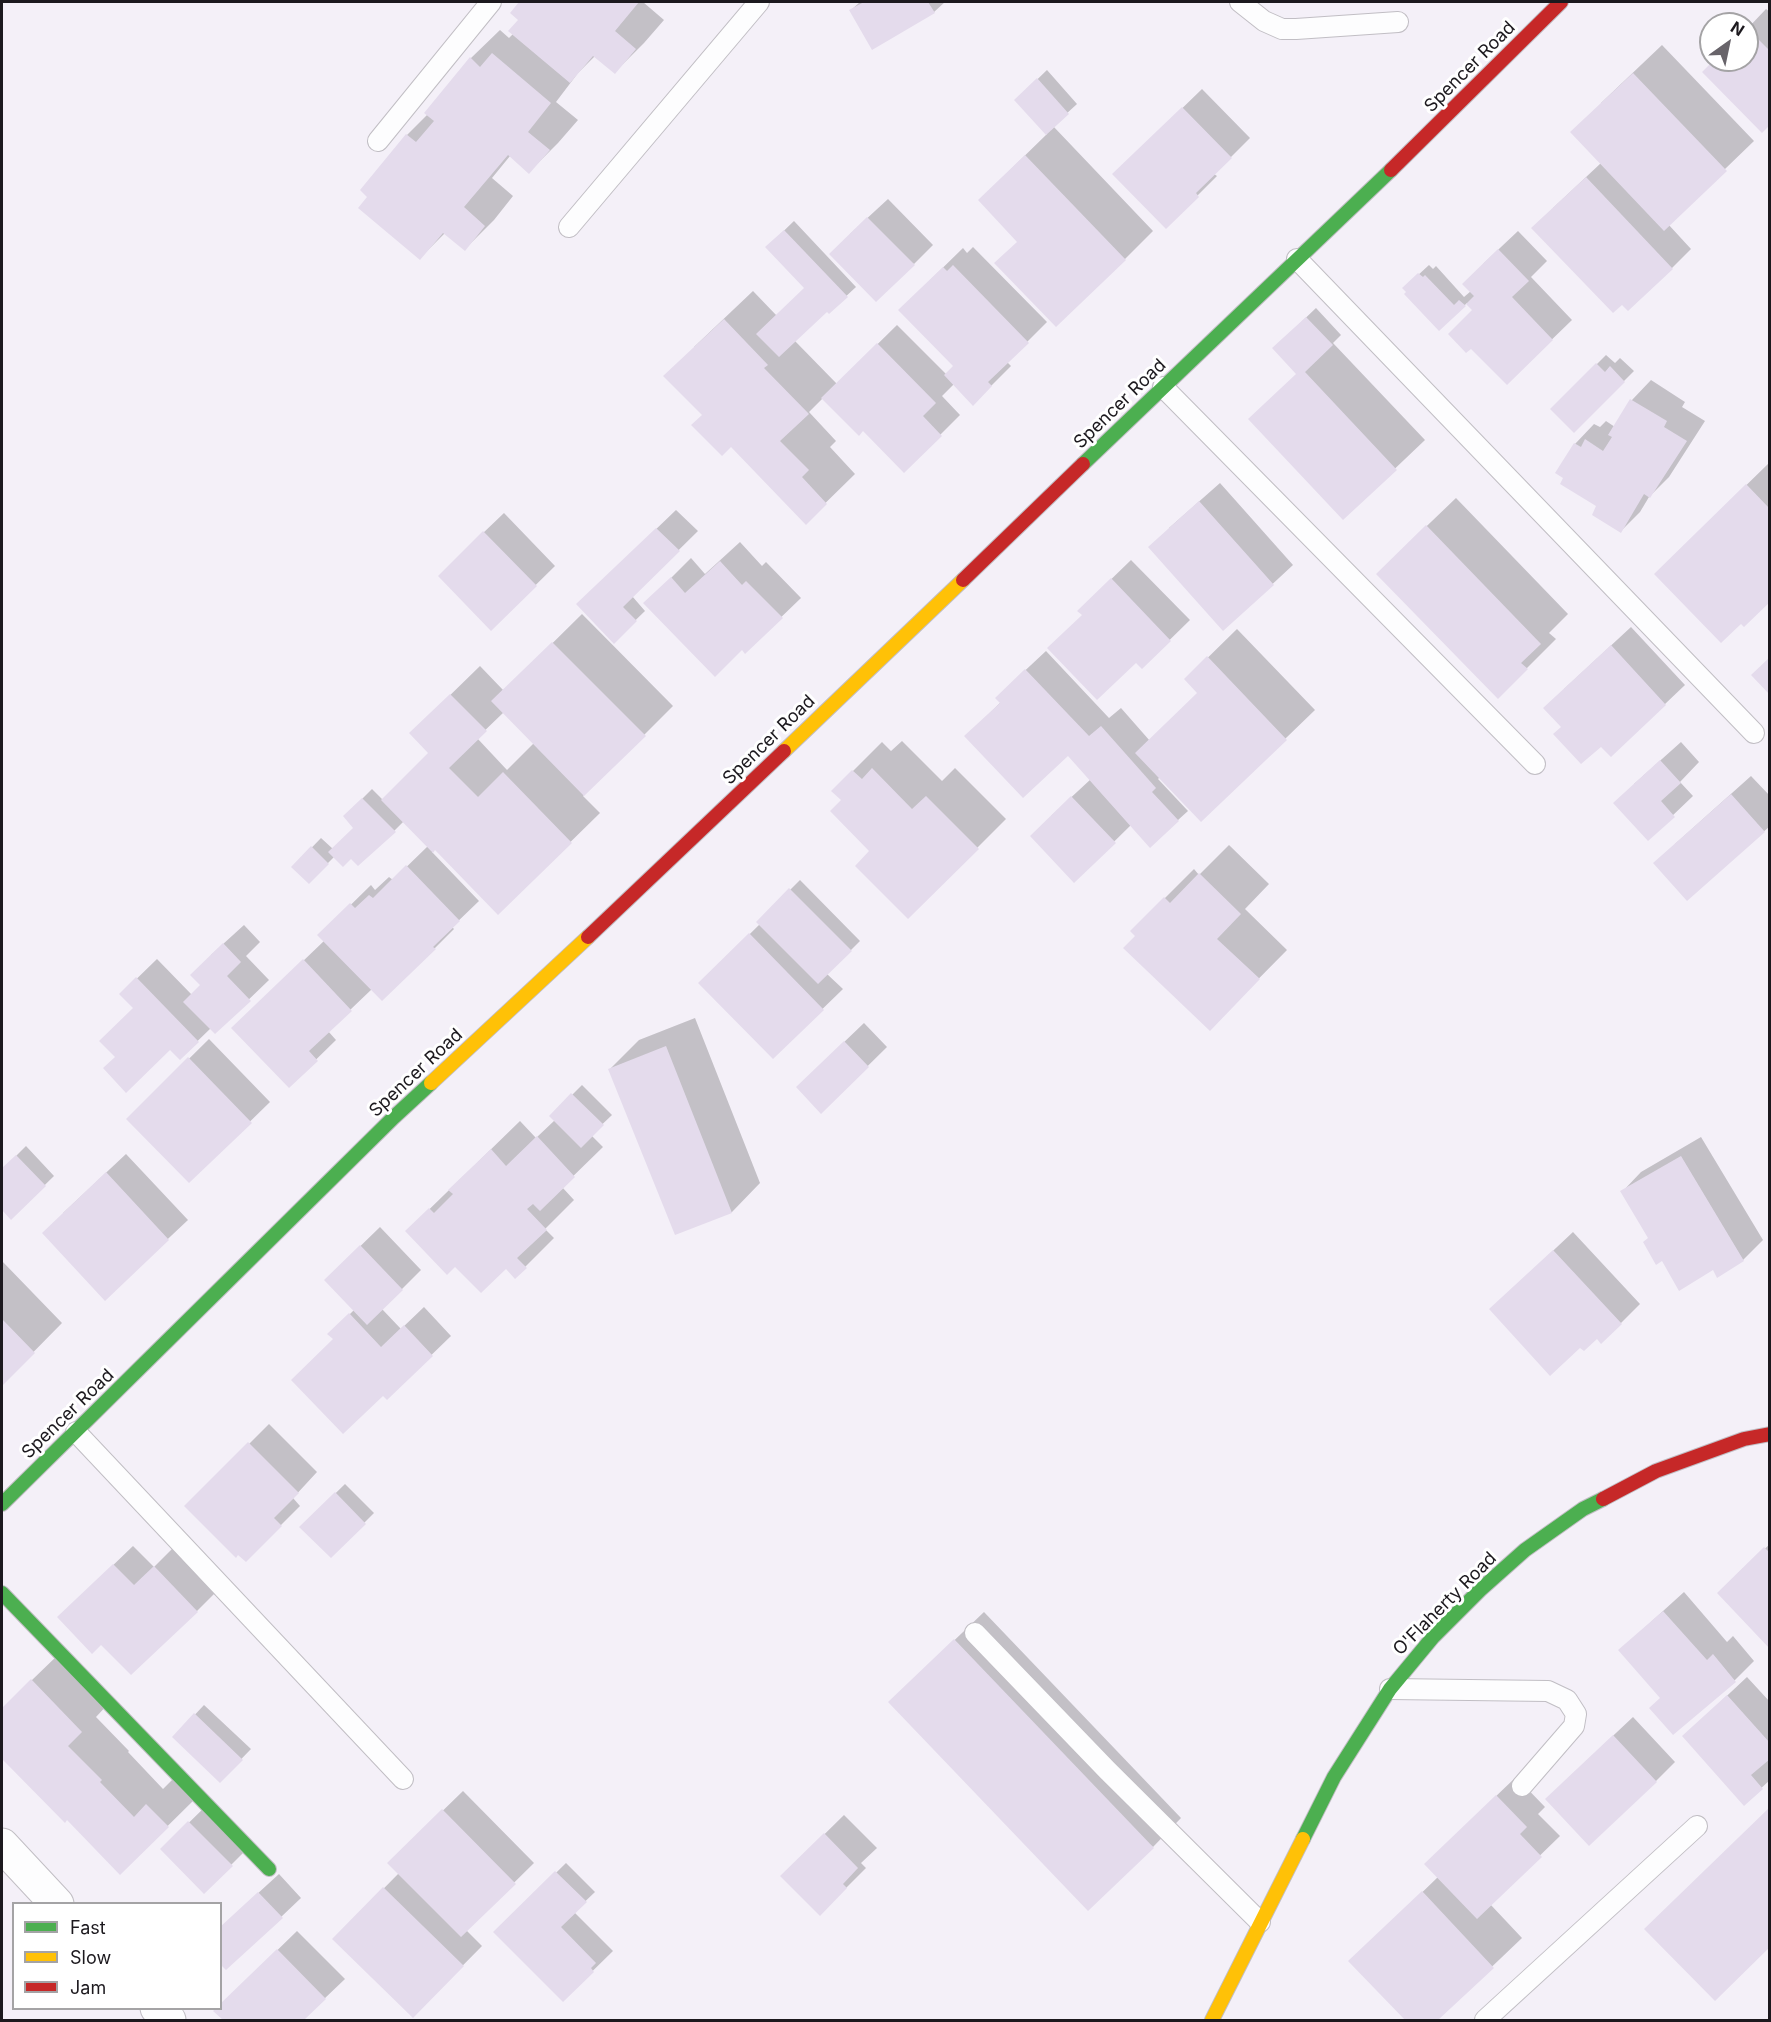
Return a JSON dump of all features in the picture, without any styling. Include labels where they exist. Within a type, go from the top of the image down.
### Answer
[{"type":"street","name":"Spencer Road","points":[[5,1493],[76,1432],[394,1118],[639,890],[1449,114],[1562,2]]},
{"type":"street","name":"O'Flaherty Road","points":[[1212,2020],[1334,1777],[1390,1689],[1433,1637],[1480,1590],[1525,1550],[1583,1509],[1656,1471],[1744,1439],[1770,1434]]},
{"type":"street","points":[[2,1593],[269,1869]]},
{"type":"street","points":[[2,1845],[55,1902]]},
{"type":"lane","points":[[378,141],[491,2]]},
{"type":"lane","points":[[569,227],[759,2]]},
{"type":"lane","points":[[1240,2],[1264,21],[1282,29],[1398,22]]},
{"type":"lane","points":[[1297,260],[1754,733]]},
{"type":"lane","points":[[1163,387],[1535,764]]},
{"type":"lane","points":[[76,1432],[403,1779]]},
{"type":"lane","points":[[975,1633],[1107,1770],[1260,1922]]},
{"type":"lane","points":[[1390,1689],[1548,1691],[1567,1700],[1576,1714],[1574,1726],[1522,1786]]},
{"type":"lane","points":[[1485,2020],[1697,1826]]},
{"type":"building","points":[[519,2],[639,2],[615,31],[636,49],[615,74],[593,56],[570,83],[508,31],[518,20],[510,13]]},
{"type":"building","points":[[864,2],[928,2],[935,13],[872,50],[849,10]]},
{"type":"building","points":[[1759,40],[1770,51],[1770,125],[1762,133],[1702,72],[1759,72]]},
{"type":"building","points":[[492,53],[551,103],[528,132],[550,150],[529,174],[508,155],[464,207],[485,226],[465,251],[443,233],[420,260],[358,208],[367,197],[360,190],[406,134],[416,142],[434,121],[424,113],[470,57],[480,67]]},
{"type":"building","points":[[1633,73],[1727,171],[1664,231],[1570,132]]},
{"type":"building","points":[[1037,78],[1069,114],[1046,135],[1014,100]]},
{"type":"building","points":[[1182,107],[1232,158],[1196,193],[1199,197],[1166,229],[1112,174]]},
{"type":"building","points":[[1025,155],[1126,260],[1056,327],[994,263],[1017,242],[978,200]]},
{"type":"building","points":[[1586,177],[1673,269],[1628,311],[1622,305],[1613,313],[1531,228]]},
{"type":"building","points":[[867,217],[915,265],[876,302],[829,254]]},
{"type":"building","points":[[784,230],[848,297],[829,314],[827,312],[779,357],[756,334],[804,288],[765,247]]},
{"type":"building","points":[[1498,249],[1529,281],[1512,297],[1553,340],[1507,385],[1471,349],[1466,353],[1448,334],[1472,310],[1466,304],[1474,296],[1462,284]]},
{"type":"building","points":[[953,265],[1029,343],[988,382],[992,386],[973,406],[944,375],[953,366],[898,310],[943,267],[947,271]]},
{"type":"building","points":[[1418,273],[1423,277],[1425,275],[1454,305],[1459,300],[1466,306],[1439,331],[1404,294],[1406,292],[1402,288]]},
{"type":"building","points":[[1306,317],[1333,345],[1305,372],[1397,470],[1343,520],[1248,419],[1296,374],[1272,348]]},
{"type":"building","points":[[724,319],[768,365],[764,368],[809,414],[780,441],[809,470],[802,477],[827,504],[806,525],[731,447],[722,456],[691,425],[702,415],[663,376]]},
{"type":"building","points":[[877,343],[936,403],[923,416],[942,436],[904,473],[863,431],[859,436],[821,398]]},
{"type":"building","points":[[1596,363],[1605,372],[1610,366],[1625,382],[1574,433],[1550,409]]},
{"type":"building","points":[[1630,399],[1667,421],[1664,427],[1687,441],[1650,498],[1644,494],[1621,533],[1592,515],[1596,506],[1560,484],[1563,478],[1555,473],[1574,443],[1581,447],[1585,439],[1603,451],[1612,437],[1608,435]]},
{"type":"building","points":[[1746,484],[1770,509],[1770,602],[1744,627],[1741,624],[1721,643],[1654,574]]},
{"type":"building","points":[[1199,501],[1274,585],[1223,631],[1148,547]]},
{"type":"building","points":[[1426,525],[1541,644],[1521,663],[1528,669],[1498,699],[1376,574]]},
{"type":"building","points":[[656,528],[680,551],[623,607],[637,621],[614,644],[576,604]]},
{"type":"building","points":[[483,531],[537,586],[491,631],[438,576]]},
{"type":"building","points":[[720,561],[742,585],[746,581],[783,618],[745,654],[742,650],[715,677],[643,603],[671,577],[685,593]]},
{"type":"building","points":[[1111,578],[1171,641],[1142,669],[1136,663],[1097,700],[1047,648],[1082,615],[1077,611]]},
{"type":"building","points":[[552,642],[646,736],[584,796],[491,701]]},
{"type":"building","points":[[1611,645],[1666,705],[1611,757],[1601,747],[1581,764],[1553,734],[1561,727],[1543,708]]},
{"type":"building","points":[[1207,656],[1287,740],[1201,822],[1135,753],[1197,693],[1184,679]]},
{"type":"building","points":[[1770,657],[1770,695],[1751,675]]},
{"type":"building","points":[[1025,669],[1089,736],[1101,726],[1156,788],[1152,792],[1179,821],[1150,848],[1068,756],[1023,798],[964,736],[1000,703],[995,698]]},
{"type":"building","points":[[450,694],[487,731],[449,768],[478,797],[503,772],[572,843],[498,915],[435,850],[433,853],[381,800],[428,753],[409,733]]},
{"type":"building","points":[[1660,760],[1681,783],[1661,801],[1675,817],[1648,841],[1613,803]]},
{"type":"building","points":[[872,768],[912,809],[926,796],[979,849],[908,919],[855,866],[869,851],[830,811],[841,800],[831,791],[852,770],[862,779]]},
{"type":"building","points":[[1731,794],[1765,832],[1687,901],[1653,863]]},
{"type":"building","points":[[1071,796],[1116,843],[1074,883],[1030,836]]},
{"type":"building","points":[[362,798],[396,832],[358,866],[351,859],[343,867],[328,852],[353,828],[343,816]]},
{"type":"building","points":[[311,846],[329,864],[309,884],[291,867]]},
{"type":"building","points":[[406,865],[460,921],[433,947],[436,949],[382,1001],[317,935],[350,903],[355,908],[369,895],[373,898]]},
{"type":"building","points":[[1199,873],[1241,914],[1217,939],[1260,979],[1210,1031],[1123,948],[1135,936],[1130,931],[1164,897],[1170,903]]},
{"type":"building","points":[[789,888],[852,951],[818,984],[756,922]]},
{"type":"building","points":[[749,933],[824,1010],[773,1059],[698,983]]},
{"type":"building","points":[[223,943],[241,962],[227,976],[251,1001],[215,1034],[183,1002],[200,985],[190,975]]},
{"type":"building","points":[[303,959],[352,1011],[309,1051],[318,1061],[289,1088],[231,1028]]},
{"type":"building","points":[[136,977],[199,1042],[180,1060],[170,1050],[126,1093],[103,1068],[115,1057],[99,1041],[133,1008],[119,994]]},
{"type":"building","points":[[844,1041],[869,1067],[821,1114],[796,1087]]},
{"type":"building","points":[[666,1046],[732,1213],[675,1235],[608,1069]]},
{"type":"building","points":[[188,1057],[252,1123],[189,1183],[126,1119]]},
{"type":"building","points":[[571,1093],[604,1125],[581,1148],[549,1116]]},
{"type":"building","points":[[537,1136],[575,1177],[540,1211],[533,1204],[527,1209],[547,1230],[517,1258],[527,1268],[515,1279],[506,1269],[481,1293],[455,1267],[447,1275],[405,1231],[429,1208],[434,1213],[453,1194],[448,1190],[491,1149],[506,1166]]},
{"type":"building","points":[[16,1155],[46,1186],[11,1220],[2,1210],[2,1168]]},
{"type":"building","points":[[1681,1156],[1744,1261],[1717,1278],[1713,1270],[1679,1291],[1662,1261],[1656,1265],[1643,1242],[1648,1238],[1620,1191]]},
{"type":"building","points":[[106,1172],[169,1240],[105,1301],[42,1233]]},
{"type":"building","points":[[360,1245],[403,1290],[367,1325],[324,1280]]},
{"type":"building","points":[[1553,1250],[1622,1324],[1601,1344],[1597,1339],[1584,1351],[1580,1348],[1550,1376],[1489,1309]]},
{"type":"building","points":[[349,1313],[381,1347],[404,1325],[433,1356],[387,1400],[383,1396],[343,1434],[291,1380],[333,1339],[327,1334]]},
{"type":"building","points":[[2,1319],[35,1353],[2,1386]]},
{"type":"building","points":[[248,1442],[299,1493],[274,1518],[282,1526],[246,1562],[238,1555],[236,1558],[184,1506]]},
{"type":"building","points":[[335,1492],[366,1524],[331,1558],[299,1527]]},
{"type":"building","points":[[1764,1547],[1770,1553],[1770,1649],[1717,1593]]},
{"type":"building","points":[[113,1564],[134,1585],[154,1566],[198,1612],[131,1675],[101,1645],[92,1654],[57,1617]]},
{"type":"building","points":[[1663,1611],[1707,1660],[1713,1654],[1736,1682],[1673,1735],[1649,1708],[1660,1698],[1618,1650]]},
{"type":"building","points":[[954,1639],[1154,1848],[1088,1911],[888,1702]]},
{"type":"building","points":[[31,1679],[82,1732],[68,1746],[102,1780],[100,1782],[134,1817],[146,1804],[169,1827],[120,1875],[67,1820],[65,1823],[2,1759],[2,1708]]},
{"type":"building","points":[[1727,1695],[1770,1743],[1770,1759],[1751,1775],[1763,1789],[1744,1806],[1682,1736]]},
{"type":"building","points":[[194,1713],[243,1760],[220,1783],[172,1737]]},
{"type":"building","points":[[1613,1735],[1657,1782],[1589,1846],[1545,1799]]},
{"type":"building","points":[[1496,1795],[1527,1827],[1520,1834],[1542,1857],[1477,1919],[1424,1864]]},
{"type":"building","points":[[1770,1807],[1770,1947],[1715,2001],[1644,1929]]},
{"type":"building","points":[[442,1809],[516,1884],[461,1937],[387,1863]]},
{"type":"building","points":[[188,1821],[233,1866],[204,1894],[160,1849]]},
{"type":"building","points":[[824,1833],[858,1868],[843,1884],[847,1888],[820,1916],[780,1876]]},
{"type":"building","points":[[555,1871],[587,1902],[561,1927],[596,1963],[591,1968],[594,1972],[563,2002],[493,1932]]},
{"type":"building","points":[[383,1887],[464,1966],[413,2018],[332,1939]]},
{"type":"building","points":[[1422,1891],[1494,1968],[1438,2020],[1405,2020],[1348,1961]]},
{"type":"building","points":[[258,1892],[283,1918],[226,1970],[222,1966],[222,1925]]},
{"type":"building","points":[[277,1949],[326,1999],[304,2020],[223,2020],[213,2011],[222,2010],[222,2002]]},
{"type":"traffic: fast","points":[[1083,464],[1391,170]]},
{"type":"traffic: fast","points":[[2,1504],[431,1083]]},
{"type":"traffic: fast","points":[[1303,1839],[1334,1777],[1390,1689],[1433,1637],[1480,1590],[1525,1550],[1583,1509],[1603,1499]]},
{"type":"traffic: fast","points":[[2,1593],[269,1869]]},
{"type":"traffic: slow","points":[[784,751],[963,580]]},
{"type":"traffic: slow","points":[[431,1083],[588,937]]},
{"type":"traffic: slow","points":[[1212,2020],[1303,1839]]},
{"type":"traffic: jam","points":[[1391,170],[1561,2]]},
{"type":"traffic: jam","points":[[963,580],[1083,464]]},
{"type":"traffic: jam","points":[[588,937],[784,751]]},
{"type":"traffic: jam","points":[[1603,1499],[1656,1471],[1744,1439],[1770,1434]]}]
